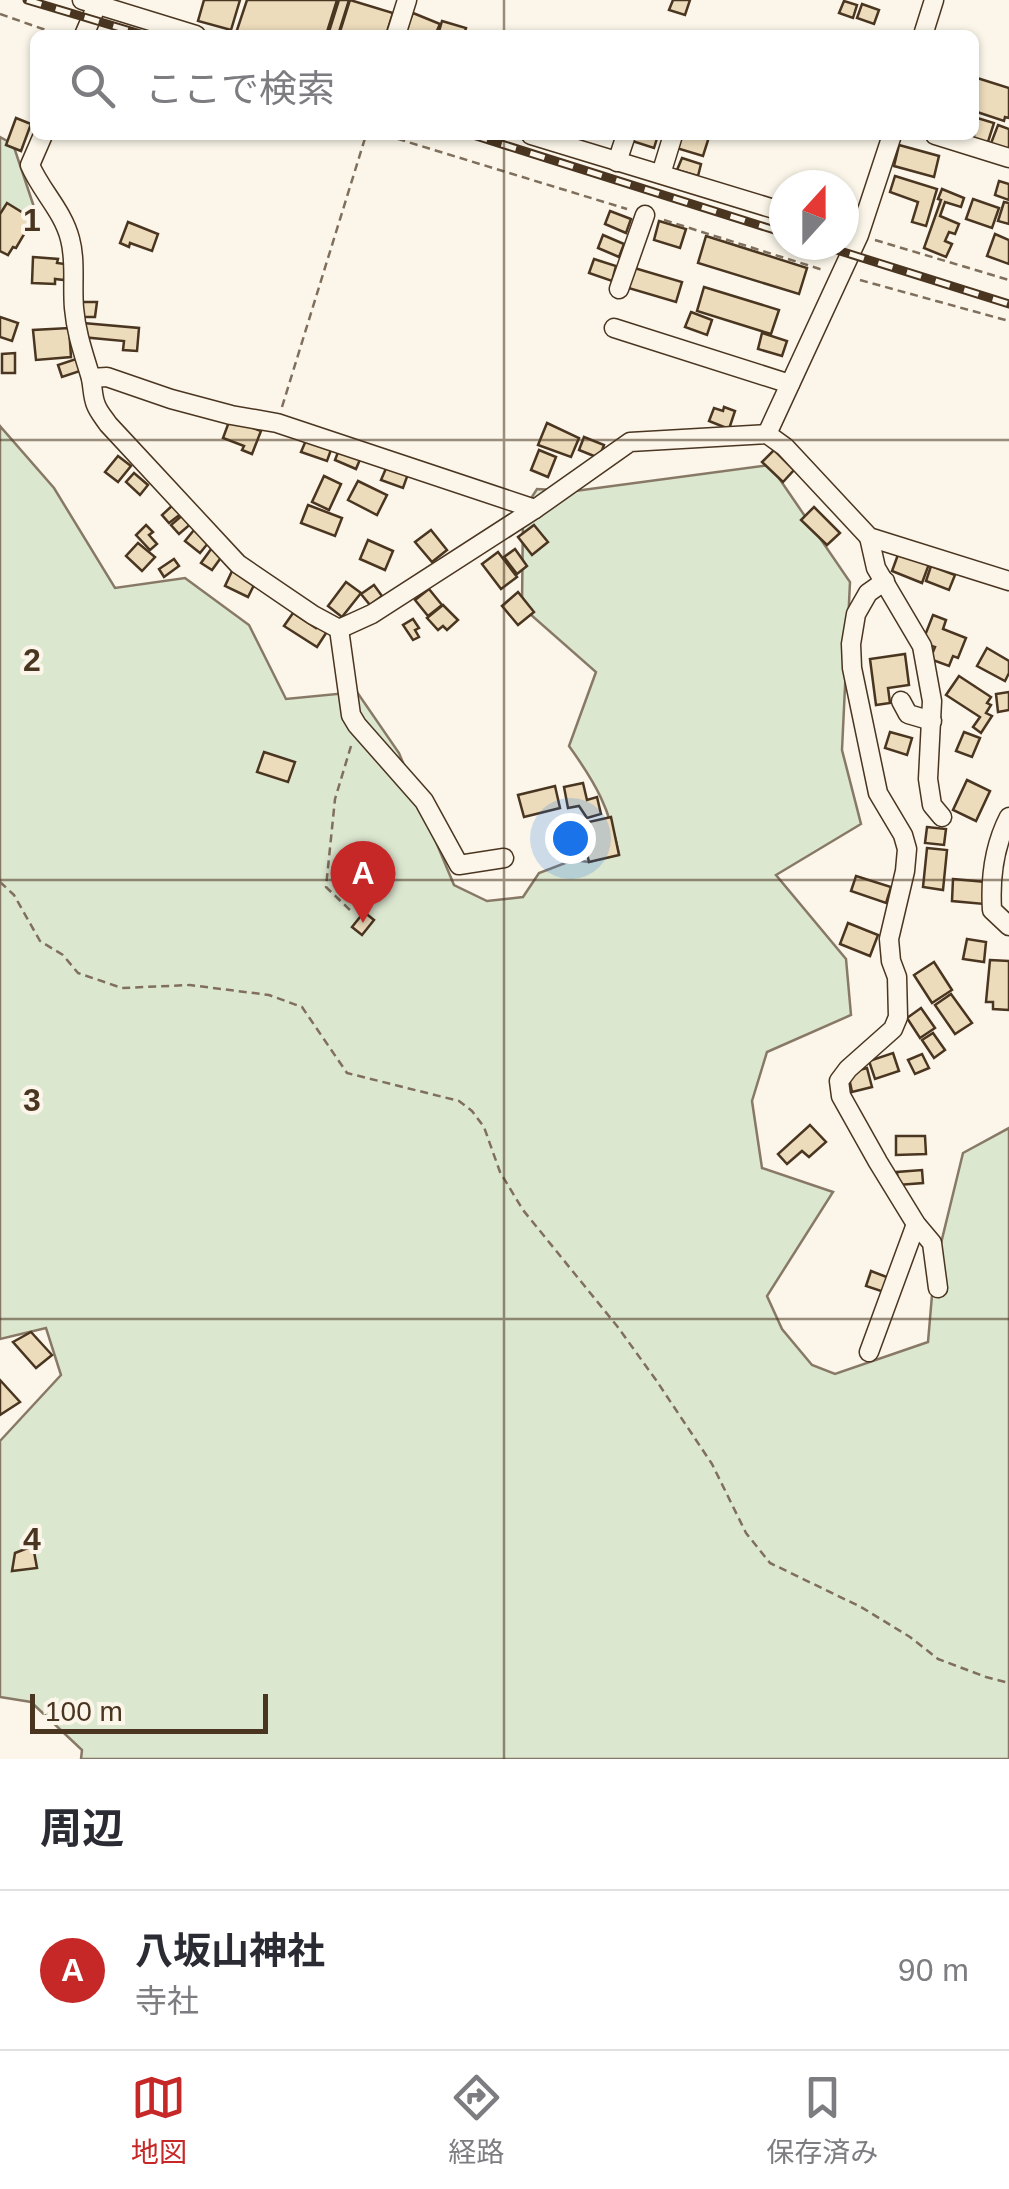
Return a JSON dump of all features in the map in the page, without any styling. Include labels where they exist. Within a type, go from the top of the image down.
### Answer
[{"type":"street","points":[[397,30],[406,0]]},
{"type":"street","points":[[925,30],[934,0]]},
{"type":"street","points":[[85,30],[89,2],[180,30]]},
{"type":"street","points":[[40,140],[30,165],[38,184],[54,202],[72,246],[78,340],[96,405],[108,424],[238,564],[339,629]]},
{"type":"street","points":[[617,162],[624,140]]},
{"type":"street","points":[[662,174],[672,140]]},
{"type":"street","points":[[859,215],[890,140]]},
{"type":"street","points":[[951,140],[1009,158]]},
{"type":"street","points":[[581,142],[617,162],[769,207]]},
{"type":"street","points":[[619,289],[645,215]]},
{"type":"street","points":[[767,434],[845,260]]},
{"type":"street","points":[[614,328],[790,384]]},
{"type":"street","points":[[91,378],[107,377],[201,407],[277,423],[535,509]]},
{"type":"street","points":[[339,629],[372,614],[535,509],[630,442],[767,434],[869,536],[1009,581]]},
{"type":"street","points":[[869,536],[876,568],[922,646],[932,701],[928,779],[932,805],[942,817]]},
{"type":"street","points":[[885,581],[868,593],[856,614],[851,644],[852,668],[878,793],[907,849],[889,939],[897,977],[898,1016],[892,1030],[839,1081],[841,1096],[916,1224],[932,1243],[938,1288]]},
{"type":"street","points":[[339,629],[351,715],[357,726],[434,815],[459,865],[504,858]]},
{"type":"street","points":[[901,702],[908,714],[932,721]]},
{"type":"street","points":[[1009,817],[998,838],[991,885],[992,910],[1009,926]]},
{"type":"street","points":[[869,1352],[916,1224]]},
{"type":"path","points":[[0,14],[46,30]]},
{"type":"path","points":[[277,423],[364,140]]},
{"type":"path","points":[[401,140],[842,275],[1009,321]]},
{"type":"path","points":[[859,234],[1009,280]]},
{"type":"path","points":[[354,913],[326,887],[335,800],[357,726]]},
{"type":"path","points":[[0,882],[14,895],[40,941],[78,972],[122,988],[190,985],[269,995],[302,1008],[347,1072],[459,1101],[472,1111],[484,1127],[500,1172],[524,1210],[618,1326],[656,1380],[712,1464],[746,1533],[770,1563],[861,1607],[938,1659],[1009,1683]]},
{"type":"green space","points":[[0,137],[13,144],[34,207],[0,225]]},
{"type":"green space","points":[[0,426],[54,488],[115,588],[185,578],[249,625],[286,699],[357,692],[399,753],[454,885],[487,901],[523,897],[539,873],[573,860],[589,862],[619,854],[601,797],[569,746],[596,672],[522,607],[523,511],[537,489],[575,491],[770,465],[850,582],[842,750],[861,824],[776,875],[846,959],[851,1015],[767,1052],[752,1101],[762,1168],[833,1192],[767,1296],[782,1329],[812,1365],[835,1374],[928,1342],[934,1272],[963,1153],[1009,1128],[1009,1759],[81,1759],[82,1750],[31,1702],[0,1697],[0,1441],[61,1375],[46,1328],[0,1339]]},
{"type":"building","points":[[204,0],[240,0],[231,30],[198,21]]},
{"type":"building","points":[[247,0],[337,0],[328,30],[237,30]]},
{"type":"building","points":[[339,0],[349,0],[340,30],[330,30]]},
{"type":"building","points":[[350,0],[393,13],[388,30],[341,30]]},
{"type":"building","points":[[673,0],[690,0],[685,15],[669,10]]},
{"type":"building","points":[[844,1],[857,5],[853,18],[839,13]]},
{"type":"building","points":[[862,4],[879,10],[874,24],[857,18]]},
{"type":"building","points":[[413,13],[440,24],[437,30],[405,30]]},
{"type":"building","points":[[442,21],[466,28],[465,30],[439,30]]},
{"type":"building","points":[[979,79],[1009,88],[1009,118],[1004,121],[979,113]]},
{"type":"building","points":[[16,118],[30,124],[21,151],[6,145]]},
{"type":"building","points":[[979,118],[994,123],[987,145],[970,140],[979,140]]},
{"type":"building","points":[[998,125],[1009,129],[1009,153],[990,146]]},
{"type":"building","points":[[629,140],[656,140],[654,148]]},
{"type":"building","points":[[675,140],[708,140],[703,156],[673,147]]},
{"type":"building","points":[[899,145],[939,156],[934,177],[894,166]]},
{"type":"building","points":[[682,158],[701,164],[698,176],[677,170]]},
{"type":"building","points":[[895,176],[937,189],[926,226],[912,222],[918,202],[890,192]]},
{"type":"building","points":[[999,181],[1009,184],[1009,200],[995,195]]},
{"type":"building","points":[[942,189],[964,198],[961,207],[945,202],[940,216],[959,224],[955,234],[949,232],[945,241],[952,244],[946,257],[924,248]]},
{"type":"building","points":[[973,199],[999,208],[992,228],[966,219]]},
{"type":"building","points":[[1004,202],[1009,203],[1009,224],[998,221]]},
{"type":"building","points":[[7,203],[33,219],[8,255],[0,251],[0,214]]},
{"type":"building","points":[[610,211],[631,219],[626,233],[605,224]]},
{"type":"building","points":[[659,221],[686,229],[680,248],[654,240]]},
{"type":"building","points":[[128,222],[158,234],[152,251],[120,243]]},
{"type":"building","points":[[995,234],[1009,240],[1009,264],[987,256]]},
{"type":"building","points":[[603,235],[624,244],[619,257],[598,248]]},
{"type":"building","points":[[706,236],[769,256],[769,260],[807,268],[799,294],[698,263]]},
{"type":"building","points":[[33,257],[58,259],[57,263],[65,264],[64,280],[55,279],[55,284],[32,283]]},
{"type":"building","points":[[594,259],[616,266],[612,281],[589,273]]},
{"type":"building","points":[[631,267],[682,282],[676,302],[625,287]]},
{"type":"building","points":[[704,287],[779,310],[771,334],[697,311]]},
{"type":"building","points":[[83,302],[97,302],[95,317],[81,317]]},
{"type":"building","points":[[691,312],[712,320],[707,335],[685,327]]},
{"type":"building","points":[[0,317],[18,323],[12,341],[0,337]]},
{"type":"building","points":[[83,323],[139,328],[137,351],[123,350],[124,341],[82,337]]},
{"type":"building","points":[[69,328],[71,357],[36,360],[33,330]]},
{"type":"building","points":[[762,333],[787,341],[782,356],[758,349]]},
{"type":"building","points":[[15,353],[15,373],[2,373],[2,354]]},
{"type":"building","points":[[79,358],[83,370],[62,377],[58,365]]},
{"type":"building","points":[[724,407],[735,411],[729,429],[709,421],[714,408],[723,411]]},
{"type":"building","points":[[230,419],[261,431],[252,454],[242,450],[244,446],[223,438]]},
{"type":"building","points":[[547,423],[579,438],[571,457],[538,445]]},
{"type":"building","points":[[584,437],[604,445],[599,458],[579,450]]},
{"type":"building","points":[[307,438],[332,447],[327,461],[301,452]]},
{"type":"building","points":[[340,447],[361,457],[356,469],[335,460]]},
{"type":"building","points":[[539,450],[556,457],[548,477],[531,470]]},
{"type":"building","points":[[774,450],[794,470],[783,482],[762,462]]},
{"type":"building","points":[[118,456],[131,466],[118,482],[105,472]]},
{"type":"building","points":[[387,466],[408,474],[403,488],[381,480]]},
{"type":"building","points":[[134,473],[148,485],[140,495],[126,482]]},
{"type":"building","points":[[324,476],[341,484],[329,510],[312,502]]},
{"type":"building","points":[[358,481],[387,495],[377,515],[348,500]]},
{"type":"building","points":[[174,504],[182,513],[169,523],[162,515]]},
{"type":"building","points":[[308,505],[342,518],[335,536],[301,523]]},
{"type":"building","points":[[814,507],[840,533],[827,545],[801,520]]},
{"type":"building","points":[[185,513],[193,522],[179,534],[171,525]]},
{"type":"building","points":[[146,525],[157,544],[150,550],[136,535]]},
{"type":"building","points":[[534,525],[548,542],[532,555],[518,537]]},
{"type":"building","points":[[194,530],[209,542],[200,553],[185,541]]},
{"type":"building","points":[[431,530],[447,550],[432,562],[415,542]]},
{"type":"building","points":[[368,540],[393,551],[385,570],[360,559]]},
{"type":"building","points":[[138,543],[155,557],[142,571],[126,556]]},
{"type":"building","points":[[214,545],[225,552],[212,570],[201,563]]},
{"type":"building","points":[[515,549],[527,566],[517,574],[504,557]]},
{"type":"building","points":[[498,552],[517,577],[501,589],[482,564]]},
{"type":"building","points":[[899,552],[929,564],[922,583],[892,571]]},
{"type":"building","points":[[174,559],[179,566],[164,577],[159,569]]},
{"type":"building","points":[[931,566],[955,575],[949,590],[926,581]]},
{"type":"building","points":[[233,569],[256,581],[248,597],[225,586]]},
{"type":"building","points":[[346,582],[361,593],[342,617],[328,606]]},
{"type":"building","points":[[374,585],[382,596],[370,605],[361,594]]},
{"type":"building","points":[[429,589],[442,605],[428,616],[415,600]]},
{"type":"building","points":[[518,592],[534,612],[518,625],[502,606]]},
{"type":"building","points":[[443,605],[458,620],[447,630],[443,626],[438,630],[427,618]]},
{"type":"building","points":[[293,613],[316,628],[319,624],[328,630],[317,647],[284,626]]},
{"type":"building","points":[[933,615],[946,620],[943,629],[966,638],[958,658],[953,656],[949,666],[930,659],[935,647],[922,643]]},
{"type":"building","points":[[413,619],[419,637],[413,640],[403,625]]},
{"type":"building","points":[[987,648],[1009,661],[1005,681],[977,666]]},
{"type":"building","points":[[905,654],[909,685],[888,688],[890,703],[876,705],[870,659]]},
{"type":"building","points":[[959,676],[991,697],[986,713],[992,716],[981,733],[973,727],[980,717],[946,695]]},
{"type":"building","points":[[1009,692],[1009,710],[998,712],[996,694]]},
{"type":"building","points":[[890,732],[912,738],[907,755],[885,748]]},
{"type":"building","points":[[964,732],[980,738],[972,757],[956,751]]},
{"type":"building","points":[[264,752],[295,762],[288,782],[257,772]]},
{"type":"building","points":[[967,780],[990,791],[976,821],[953,810]]},
{"type":"building","points":[[583,783],[587,800],[597,797],[601,814],[587,818],[579,806],[568,808],[564,787]]},
{"type":"building","points":[[555,786],[560,808],[524,817],[518,795]]},
{"type":"building","points":[[611,817],[619,855],[589,862],[580,824]]},
{"type":"building","points":[[927,827],[946,829],[944,845],[925,843]]},
{"type":"building","points":[[927,848],[947,850],[943,890],[923,887]]},
{"type":"building","points":[[856,876],[891,887],[886,903],[851,891]]},
{"type":"building","points":[[953,879],[986,882],[984,904],[952,901]]},
{"type":"building","points":[[364,912],[374,920],[362,935],[352,927]]},
{"type":"building","points":[[848,923],[878,935],[870,956],[840,944]]},
{"type":"building","points":[[967,939],[986,942],[984,962],[963,959]]},
{"type":"building","points":[[990,960],[1009,961],[1009,1010],[993,1009],[993,1002],[986,1002]]},
{"type":"building","points":[[934,962],[952,990],[932,1003],[914,975]]},
{"type":"building","points":[[951,994],[972,1023],[955,1034],[935,1005]]},
{"type":"building","points":[[921,1008],[935,1028],[920,1038],[907,1018]]},
{"type":"building","points":[[933,1033],[945,1050],[934,1058],[922,1040]]},
{"type":"building","points":[[893,1053],[899,1071],[875,1079],[869,1061]]},
{"type":"building","points":[[922,1054],[929,1068],[915,1074],[908,1060]]},
{"type":"building","points":[[867,1068],[872,1087],[852,1092],[848,1073]]},
{"type":"building","points":[[810,1125],[826,1142],[809,1157],[802,1151],[787,1164],[778,1154]]},
{"type":"building","points":[[896,1136],[925,1136],[926,1154],[896,1155]]},
{"type":"building","points":[[922,1170],[923,1183],[898,1185],[897,1172]]},
{"type":"building","points":[[871,1271],[892,1279],[887,1293],[866,1286]]},
{"type":"building","points":[[31,1332],[52,1355],[36,1368],[13,1342]]},
{"type":"building","points":[[0,1380],[20,1402],[0,1415]]},
{"type":"building","points":[[33,1546],[37,1568],[12,1571],[15,1553]]},
{"type":"railway","points":[[27,0],[127,30]]},
{"type":"railway","points":[[489,140],[769,228]]},
{"type":"railway","points":[[859,257],[1009,304]]},
{"type":"place","name":"八坂山神社","points":[[363,923]]}]
